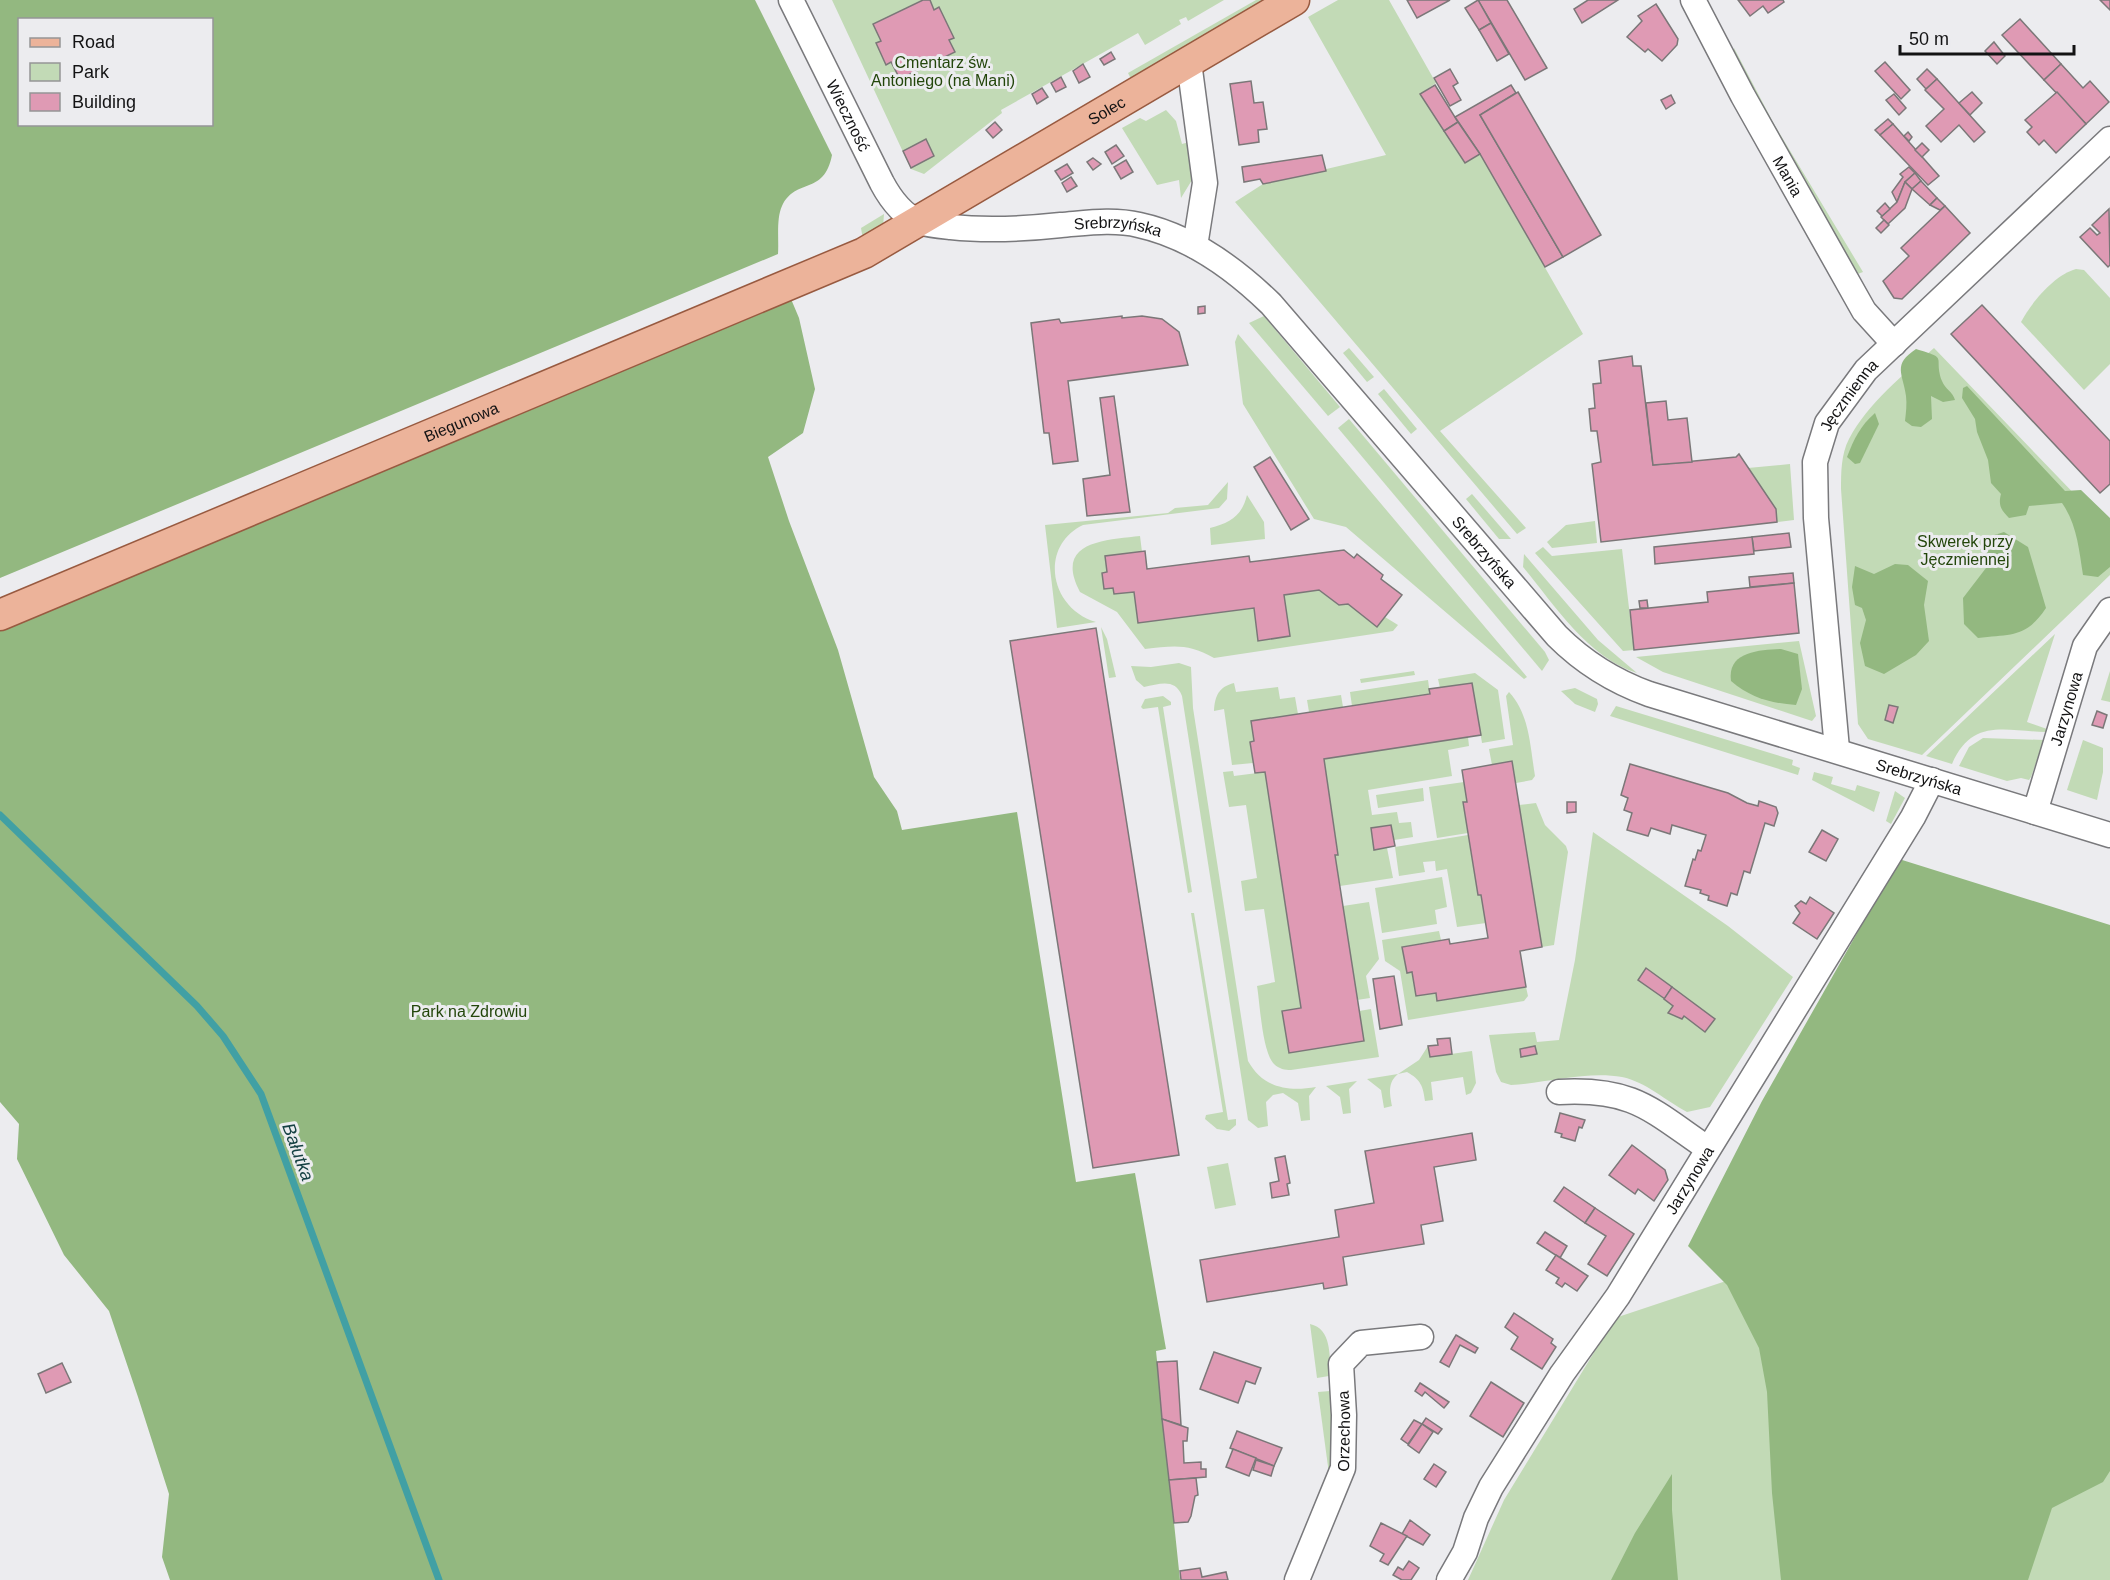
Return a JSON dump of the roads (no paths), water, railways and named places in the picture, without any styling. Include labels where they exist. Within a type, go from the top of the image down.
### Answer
[{"type":"main road","name":"Solec","points":[[919,222],[1294,0]]},
{"type":"main road","name":"Biegunowa","points":[[0,615],[836,265],[864,253],[919,222]]},
{"type":"street","name":"Wieczność","points":[[791,0],[887,193],[894,202],[919,222]]},
{"type":"street","name":"Mania","points":[[1693,0],[1743,96],[1864,311],[1894,344]]},
{"type":"street","points":[[1189,63],[1205,183],[1195,246]]},
{"type":"street","name":"Jęczmienna","points":[[1837,749],[1816,518],[1815,462],[1827,423],[1866,370],[2110,139]]},
{"type":"street","name":"Srebrzyńska","points":[[919,222],[994,230],[1125,222],[1157,230],[1195,246],[1239,275],[1271,304],[1557,636],[1579,657],[1614,680],[1649,694],[1837,749],[2110,835]]},
{"type":"street","name":"Jarzynowa","points":[[2035,812],[2085,646],[2110,610]]},
{"type":"street","name":"Jarzynowa","points":[[1449,1580],[1465,1552],[1476,1518],[1491,1487],[1562,1374],[1618,1296],[1707,1148],[1913,817],[1932,780]]},
{"type":"street","points":[[1559,1092],[1590,1090],[1619,1094],[1636,1100],[1707,1148]]},
{"type":"street","name":"Orzechowa","points":[[1297,1580],[1343,1468],[1344,1415],[1341,1365],[1361,1343],[1421,1337]]},
{"type":"waterway","name":"Bałutka","points":[[0,815],[197,1006],[223,1036],[261,1094],[439,1580]]},
{"type":"park label","name":"Cmentarz św. Antoniego (na Mani)","points":[[943,71]]},
{"type":"park label","name":"Skwerek przy Jęczmiennej","points":[[1965,550]]},
{"type":"park label","name":"Park na Zdrowiu","points":[[469,1011]]}]
